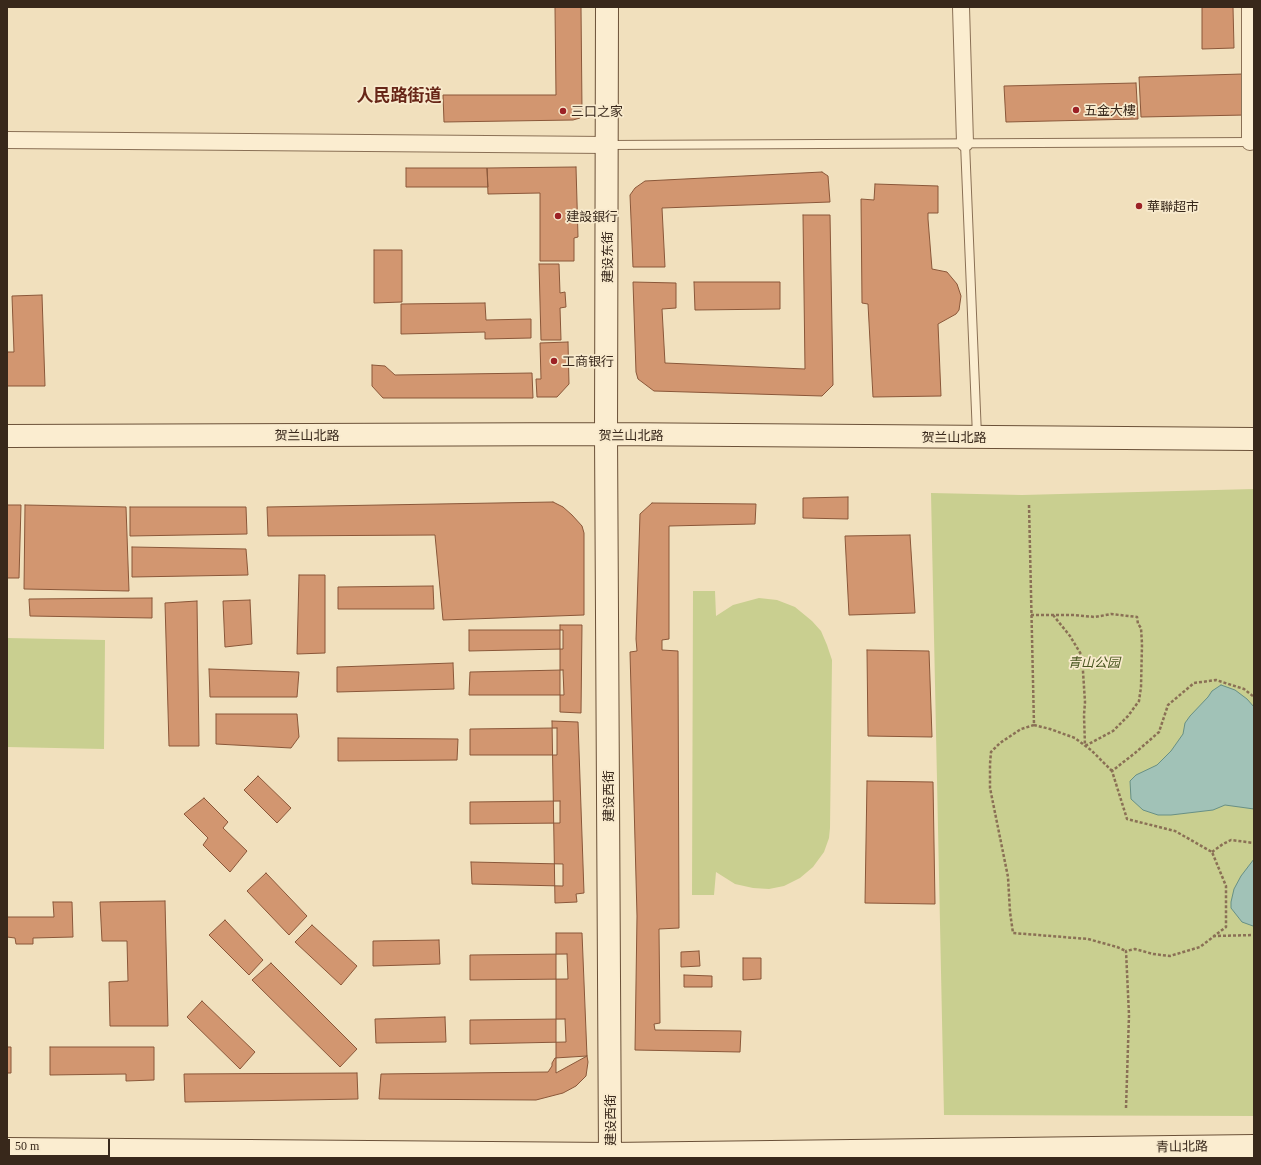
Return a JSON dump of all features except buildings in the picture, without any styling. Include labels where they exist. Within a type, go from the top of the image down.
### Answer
[{"type":"main road","name":"建设东街","points":[[606,434],[607,7]]},
{"type":"main road","name":"贺兰山北路","points":[[7,436],[606,434],[1254,439]]},
{"type":"main road","name":"建设西街","points":[[606,434],[610,1156]]},
{"type":"main road","name":"青山北路","points":[[7,1149],[610,1156],[1254,1146]]},
{"type":"street","points":[[961,7],[965,143]]},
{"type":"street","points":[[1250,7],[1252,142]]},
{"type":"street","points":[[7,140],[607,145]]},
{"type":"lane","points":[[607,145],[1252,142]]},
{"type":"lane","points":[[965,143],[977,437]]},
{"type":"path","points":[[1029,505],[1034,725]]},
{"type":"path","points":[[1031,615],[1074,615],[1095,617],[1111,614],[1137,617],[1138,624],[1141,628],[1141,687],[1139,701],[1128,716],[1113,730],[1086,746]]},
{"type":"path","points":[[1053,615],[1070,636],[1082,656],[1086,746]]},
{"type":"path","points":[[1112,770],[1135,753],[1159,732],[1168,705],[1194,684],[1216,680],[1244,689],[1254,697]]},
{"type":"path","points":[[1034,725],[1050,728],[1075,738],[1112,770],[1127,819],[1175,831],[1212,852],[1226,886],[1226,927],[1212,936],[1200,947],[1170,956],[1153,954],[1135,949],[1126,950],[1088,939],[1013,933],[1008,877],[990,788],[991,752],[1000,743],[1021,730],[1034,725]]},
{"type":"path","points":[[1212,852],[1231,840],[1254,843]]},
{"type":"path","points":[[1212,936],[1254,935]]},
{"type":"path","points":[[1126,950],[1129,1015],[1126,1108]]},
{"type":"green space","name":"青山公园","points":[[1254,489],[1254,1116],[944,1115],[931,493],[1022,495]]},
{"type":"green space","points":[[693,591],[715,591],[716,616],[733,605],[759,598],[777,600],[795,607],[812,621],[821,631],[832,660],[829,838],[824,852],[813,867],[800,878],[784,886],[769,889],[753,888],[735,884],[716,872],[714,895],[692,895]]},
{"type":"green space","points":[[7,638],[105,640],[104,749],[7,747]]},
{"type":"water","points":[[1221,685],[1235,690],[1247,699],[1254,707],[1254,809],[1225,805],[1213,810],[1171,815],[1158,815],[1143,810],[1131,799],[1130,781],[1136,775],[1157,765],[1171,751],[1183,734],[1185,723],[1190,716],[1212,691]]},
{"type":"water","points":[[1254,859],[1253,926],[1242,922],[1231,908],[1231,902],[1234,889],[1241,876]]},
{"type":"place","name":"五金大樓","points":[[1076,110]]},
{"type":"place","name":"三口之家","points":[[563,111]]},
{"type":"place","name":"華聯超市","points":[[1139,206]]},
{"type":"place","name":"建設銀行","points":[[558,216]]},
{"type":"place","name":"工商银行","points":[[554,361]]},
{"type":"district","name":"人民路街道","points":[[399,95]]}]
